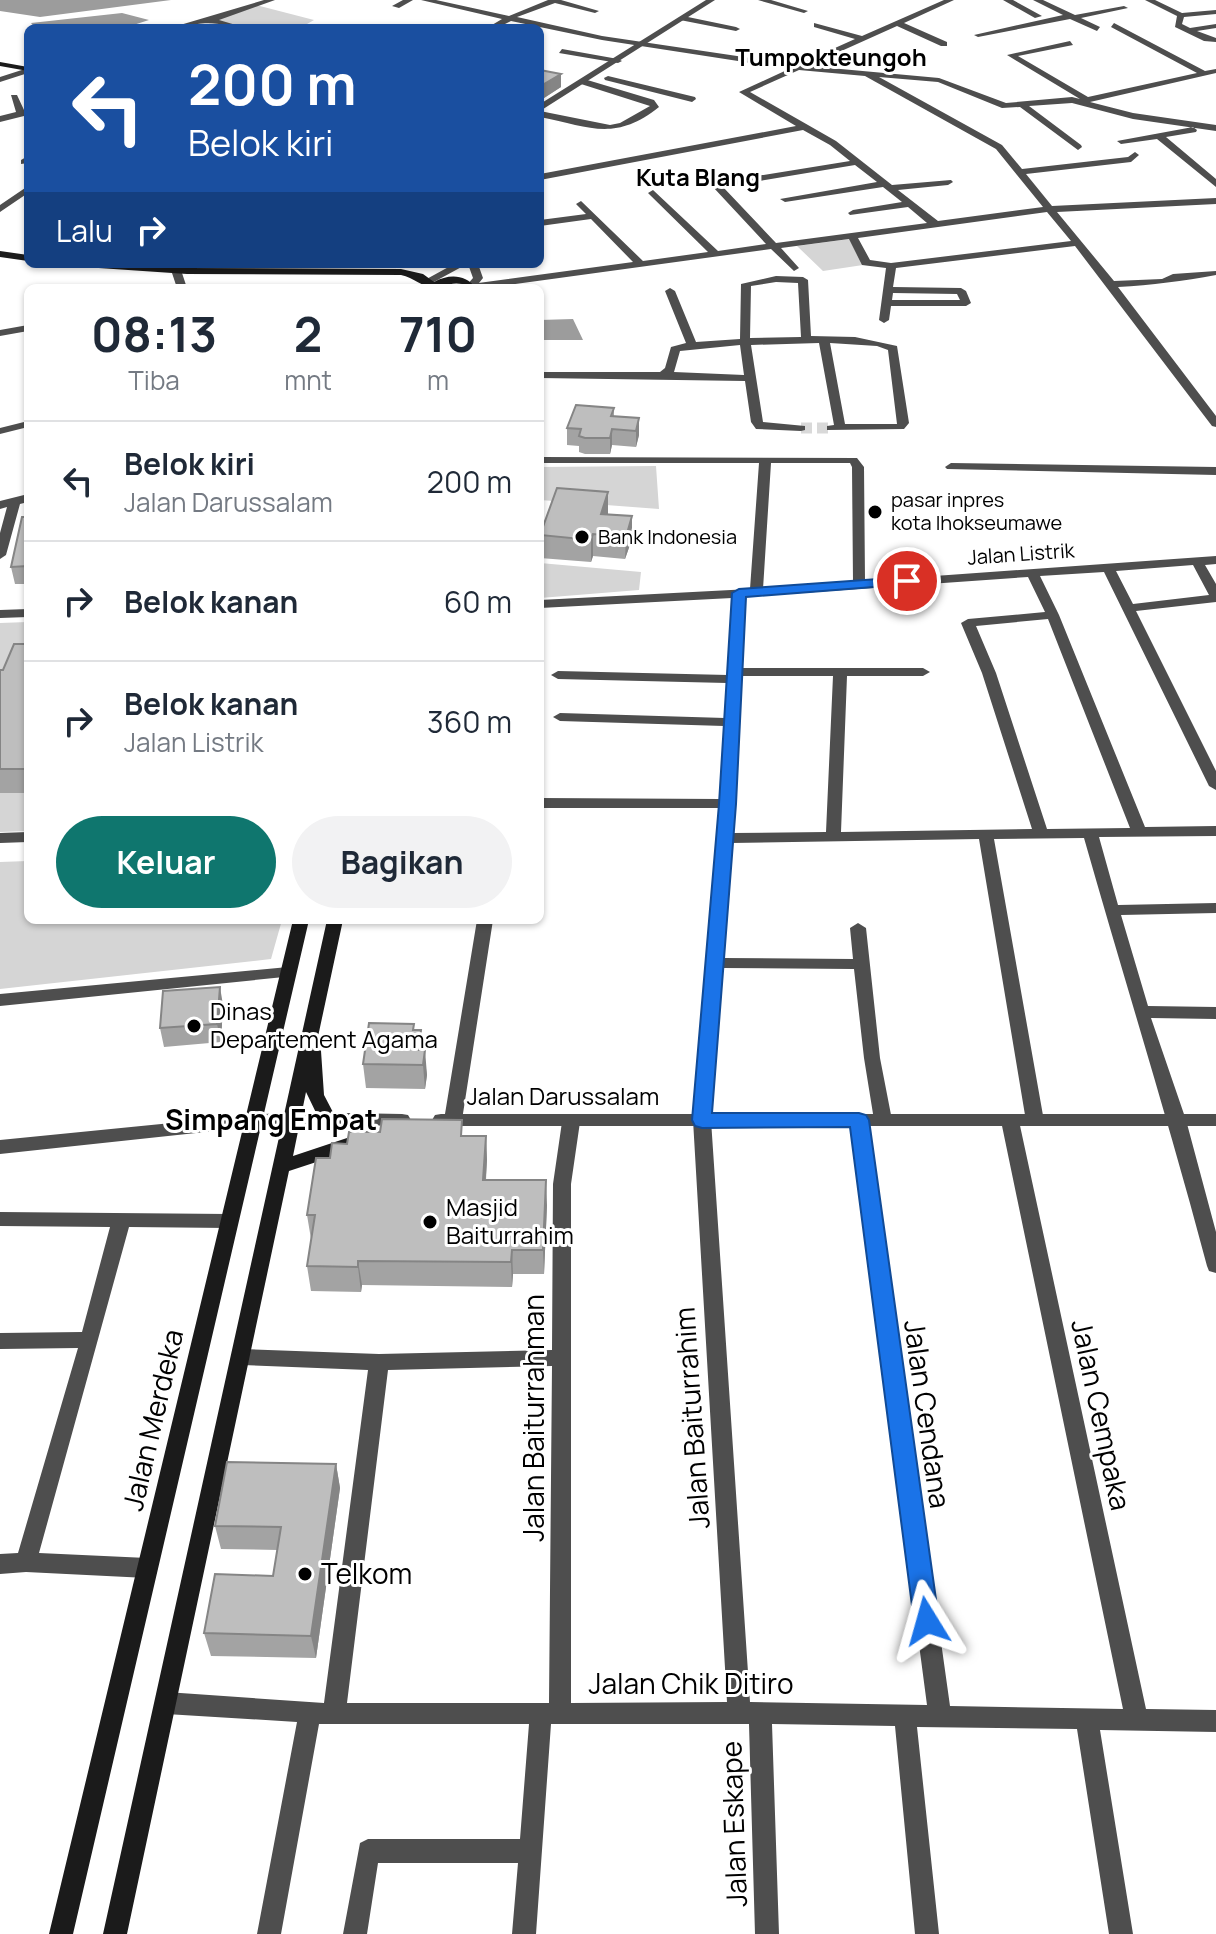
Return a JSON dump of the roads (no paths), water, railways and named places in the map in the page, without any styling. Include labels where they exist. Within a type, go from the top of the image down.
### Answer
[{"type":"main road","points":[[0,64],[24,69]]},
{"type":"main road","points":[[0,254],[24,257]]},
{"type":"main road","points":[[214,268],[408,273],[424,268]]},
{"type":"main road","points":[[456,268],[468,284]]},
{"type":"main road","points":[[408,273],[430,284]]},
{"type":"main road","points":[[434,284],[444,280],[461,284]]},
{"type":"main road","name":"Jalan Merdeka","points":[[61,1934],[300,924]]},
{"type":"main road","points":[[115,1934],[334,924]]},
{"type":"main road","points":[[315,1005],[315,1095],[327,1118]]},
{"type":"main road","points":[[284,1166],[420,1120]]},
{"type":"street","points":[[192,24],[271,0]]},
{"type":"street","points":[[396,6],[409,0]]},
{"type":"street","points":[[425,0],[532,24]]},
{"type":"street","points":[[497,24],[554,0],[595,11]]},
{"type":"street","points":[[544,105],[711,0]]},
{"type":"street","points":[[762,0],[804,11]]},
{"type":"street","points":[[935,224],[858,162],[743,93],[794,67],[948,0]]},
{"type":"street","points":[[1007,0],[1038,16]]},
{"type":"street","points":[[1037,0],[1097,29]]},
{"type":"street","points":[[1149,0],[1181,15],[1216,12]]},
{"type":"street","points":[[978,35],[1124,8]]},
{"type":"street","points":[[1181,15],[1178,25],[1216,40]]},
{"type":"street","points":[[683,18],[736,29]]},
{"type":"street","points":[[211,20],[226,24]]},
{"type":"street","points":[[896,23],[944,44]]},
{"type":"street","points":[[817,25],[862,39]]},
{"type":"street","points":[[1114,25],[1203,73]]},
{"type":"street","points":[[544,26],[794,67],[929,77],[1000,105],[1059,99],[1083,101],[1133,116],[1216,128]]},
{"type":"street","points":[[1187,30],[1216,26]]},
{"type":"street","points":[[1070,43],[1011,55],[1083,101],[1216,71]]},
{"type":"street","points":[[562,51],[618,61]]},
{"type":"street","points":[[0,80],[24,71]]},
{"type":"street","points":[[867,74],[995,144],[1111,284],[1216,424]]},
{"type":"street","points":[[595,75],[692,99]]},
{"type":"street","points":[[544,107],[610,128],[623,125],[655,107],[651,102],[584,82]]},
{"type":"street","points":[[0,119],[24,112],[14,97]]},
{"type":"street","points":[[1022,105],[1078,147]]},
{"type":"street","points":[[1121,141],[1202,126]]},
{"type":"street","points":[[544,176],[803,127]]},
{"type":"street","points":[[1159,136],[1216,184]]},
{"type":"street","points":[[1019,172],[1131,159],[1135,155]]},
{"type":"street","points":[[794,268],[716,185],[858,162]]},
{"type":"street","points":[[785,199],[948,182]]},
{"type":"street","points":[[0,209],[24,192]]},
{"type":"street","points":[[653,193],[716,254]]},
{"type":"street","points":[[485,284],[1050,209],[1216,201]]},
{"type":"street","points":[[581,204],[640,264]]},
{"type":"street","points":[[853,213],[909,204]]},
{"type":"street","points":[[544,222],[593,216]]},
{"type":"street","points":[[852,235],[866,263],[891,266],[1078,243]]},
{"type":"street","points":[[884,320],[891,266]]},
{"type":"street","points":[[433,284],[452,268]]},
{"type":"street","points":[[1111,284],[1164,282],[1173,277],[1213,273]]},
{"type":"street","points":[[801,428],[760,427],[757,422],[745,342],[746,284],[796,279],[804,283],[806,341]]},
{"type":"street","points":[[885,303],[966,303],[961,291],[886,290]]},
{"type":"street","points":[[670,291],[692,345]]},
{"type":"street","points":[[0,333],[24,329]]},
{"type":"street","points":[[662,375],[670,370],[675,349],[692,345],[806,341],[824,341],[878,343],[893,348],[903,423],[900,427],[835,428],[824,341]]},
{"type":"street","points":[[544,375],[750,378]]},
{"type":"street","points":[[0,431],[24,425]]},
{"type":"street","points":[[544,460],[848,459],[856,463],[859,584]]},
{"type":"street","name":"Jalan Baiturrahim","points":[[750,1713],[702,1120],[725,838],[734,675],[765,460]]},
{"type":"street","points":[[951,467],[1216,471]]},
{"type":"street","points":[[0,505],[18,503],[0,555]]},
{"type":"street","name":"Jalan Listrik","points":[[544,604],[747,593],[1216,560]]},
{"type":"street","points":[[1131,608],[1216,597],[1197,561]]},
{"type":"street","points":[[1109,569],[1131,608],[1216,786]]},
{"type":"street","points":[[1032,573],[1053,615],[1139,831]]},
{"type":"street","points":[[0,605],[24,605]]},
{"type":"street","points":[[0,614],[24,613]]},
{"type":"street","points":[[1041,834],[989,673],[967,626],[971,622],[1053,615]]},
{"type":"street","points":[[558,675],[923,672]]},
{"type":"street","points":[[833,835],[840,674]]},
{"type":"street","points":[[560,717],[732,722]]},
{"type":"street","points":[[544,803],[727,804]]},
{"type":"street","points":[[725,838],[1216,831]]},
{"type":"street","points":[[1090,832],[1110,910],[1177,1120],[1216,1266]]},
{"type":"street","points":[[986,835],[1035,1121]]},
{"type":"street","points":[[0,838],[24,837]]},
{"type":"street","points":[[1110,910],[1216,908]]},
{"type":"street","points":[[453,1120],[484,924]]},
{"type":"street","points":[[858,928],[872,1058],[883,1120]]},
{"type":"street","points":[[715,963],[862,964]]},
{"type":"street","points":[[0,1000],[288,972]]},
{"type":"street","points":[[1141,1012],[1216,1013]]},
{"type":"street","name":"Jalan Darussalam","points":[[0,1147],[294,1118],[571,1122],[1216,1120]]},
{"type":"street","name":"Jalan Cendana","points":[[859,1120],[940,1715]]},
{"type":"street","name":"Jalan Cempaka","points":[[1010,1121],[1137,1720]]},
{"type":"street","name":"Jalan Baiturrahman","points":[[524,1934],[530,1851],[550,1714],[563,1358],[562,1184],[571,1122]]},
{"type":"street","points":[[0,1219],[121,1221],[143,1217],[228,1221]]},
{"type":"street","points":[[26,1562],[121,1221]]},
{"type":"street","points":[[0,1341],[90,1340]]},
{"type":"street","points":[[242,1357],[379,1362],[563,1358]]},
{"type":"street","points":[[269,1934],[322,1714],[379,1362]]},
{"type":"street","points":[[0,1564],[26,1562],[147,1568]]},
{"type":"street","name":"Jalan Chik Ditiro","points":[[166,1703],[322,1714],[750,1713],[1216,1721]]},
{"type":"street","name":"Jalan Eskape","points":[[750,1713],[767,1934]]},
{"type":"street","points":[[905,1717],[927,1934]]},
{"type":"street","points":[[1087,1721],[1121,1934]]},
{"type":"street","points":[[355,1934],[368,1851],[530,1851]]},
{"type":"tunnel","points":[[801,428],[831,428]]},
{"type":"place","name":"pasar inpres kota lhokseumawe","points":[[875,512]]},
{"type":"place","name":"Bank Indonesia","points":[[582,537]]},
{"type":"place","name":"Dinas Departement Agama","points":[[194,1026]]},
{"type":"place","name":"Masjid Baiturrahim","points":[[430,1222]]},
{"type":"place","name":"Telkom","points":[[305,1574]]},
{"type":"district","name":"Tumpokteungoh","points":[[831,58]]},
{"type":"district","name":"Kuta Blang","points":[[698,178]]},
{"type":"district","name":"Simpang Empat","points":[[271,1120]]}]
